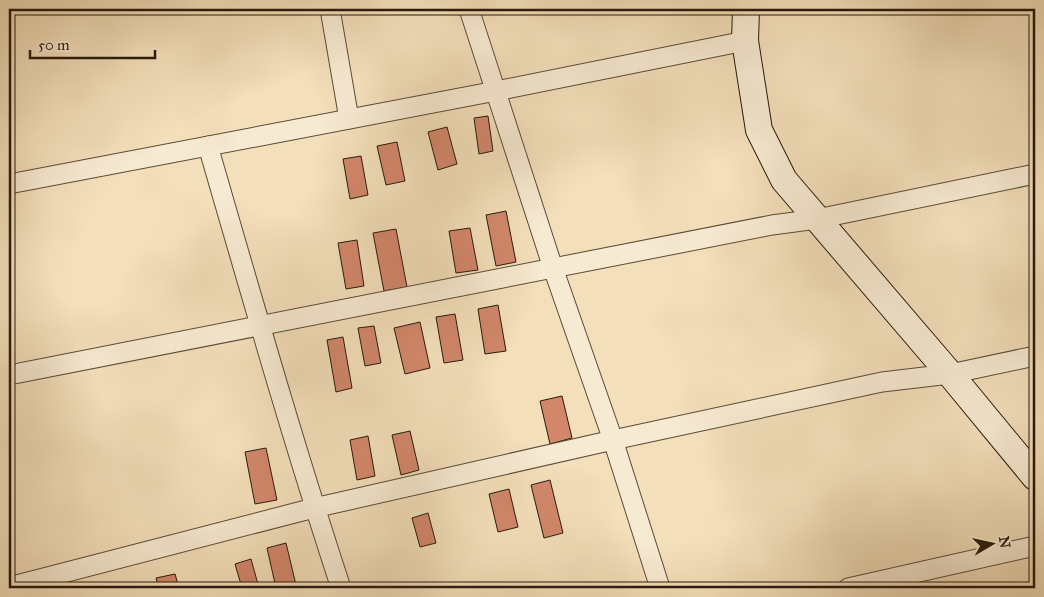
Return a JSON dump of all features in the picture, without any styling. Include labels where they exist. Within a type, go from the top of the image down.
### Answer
[{"type":"street","points":[[330,9],[349,119]]},
{"type":"street","points":[[469,9],[553,268],[613,440],[660,588]]},
{"type":"street","points":[[746,9],[745,41],[759,130],[784,180],[1035,476]]},
{"type":"street","points":[[9,184],[496,91],[745,41]]},
{"type":"street","points":[[208,146],[314,508],[341,588]]},
{"type":"street","points":[[9,375],[1035,174]]},
{"type":"street","points":[[9,587],[314,508],[613,440],[882,382],[950,374],[1035,356]]},
{"type":"street","points":[[848,588],[1035,546]]},
{"type":"building","points":[[488,116],[493,151],[479,154],[474,118]]},
{"type":"building","points":[[447,127],[457,164],[438,170],[428,132]]},
{"type":"building","points":[[397,142],[405,181],[386,185],[377,146]]},
{"type":"building","points":[[361,156],[368,195],[350,199],[343,159]]},
{"type":"building","points":[[506,211],[516,262],[496,266],[486,215]]},
{"type":"building","points":[[470,228],[478,270],[456,273],[449,231]]},
{"type":"building","points":[[396,229],[407,287],[384,291],[373,233]]},
{"type":"building","points":[[357,240],[364,286],[346,289],[338,243]]},
{"type":"building","points":[[498,305],[506,351],[485,354],[478,309]]},
{"type":"building","points":[[455,314],[463,360],[444,363],[436,317]]},
{"type":"building","points":[[420,322],[430,368],[405,374],[394,328]]},
{"type":"building","points":[[374,326],[381,363],[365,366],[358,328]]},
{"type":"building","points":[[343,337],[352,388],[336,392],[327,340]]},
{"type":"building","points":[[562,396],[572,438],[550,444],[540,401]]},
{"type":"building","points":[[410,431],[419,470],[401,475],[392,435]]},
{"type":"building","points":[[368,436],[375,476],[357,480],[350,440]]},
{"type":"building","points":[[266,448],[277,500],[255,504],[245,452]]},
{"type":"building","points":[[550,480],[563,533],[544,538],[531,485]]},
{"type":"building","points":[[509,489],[518,527],[498,532],[489,494]]},
{"type":"building","points":[[428,513],[436,543],[420,547],[412,518]]},
{"type":"building","points":[[286,543],[296,585],[276,588],[267,548]]},
{"type":"building","points":[[251,559],[259,588],[242,588],[235,564]]},
{"type":"building","points":[[175,574],[179,588],[159,588],[156,578]]}]
